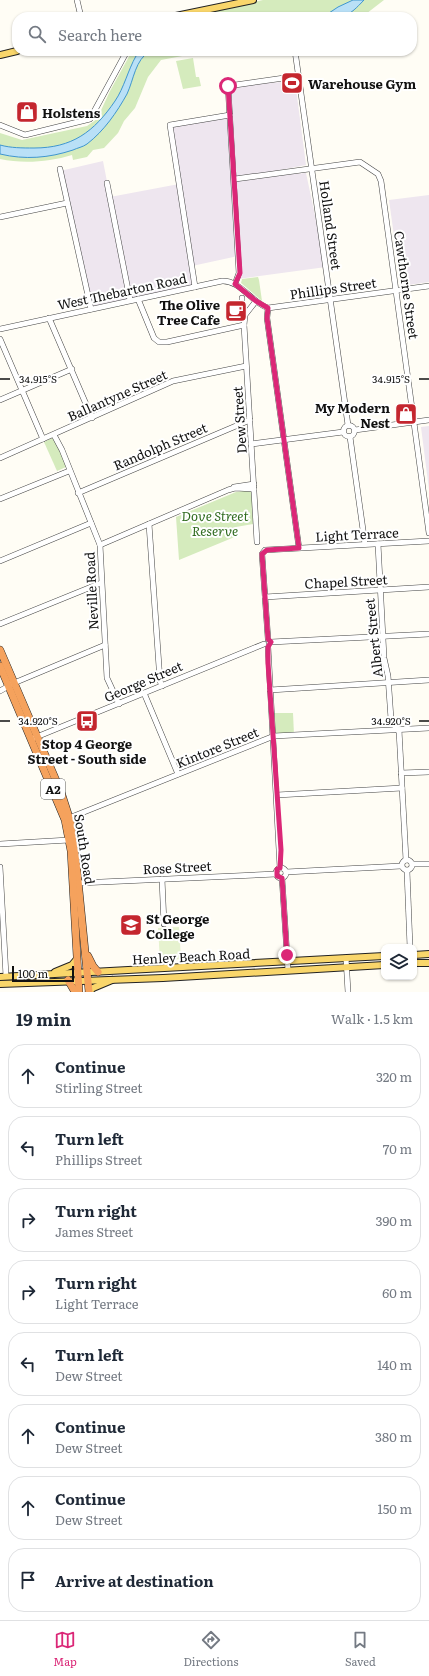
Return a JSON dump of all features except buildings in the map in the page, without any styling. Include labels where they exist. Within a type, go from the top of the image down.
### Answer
[{"type":"highway","name":"South Road","points":[[0,650],[12,685],[62,810],[69,840],[86,948],[89,992]]},
{"type":"highway","name":"South Road","points":[[0,666],[12,685]]},
{"type":"highway","name":"South Road","points":[[34,738],[61,792],[69,818],[75,848],[79,992]]},
{"type":"highway","points":[[86,948],[92,966],[98,972]]},
{"type":"highway","points":[[68,980],[75,992]]},
{"type":"main road","points":[[193,12],[253,0]]},
{"type":"main road","points":[[0,55],[12,52]]},
{"type":"main road","points":[[417,955],[429,954]]},
{"type":"main road","name":"Henley Beach Road","points":[[87,976],[98,972],[381,956]]},
{"type":"main road","points":[[50,974],[72,965],[77,959]]},
{"type":"main road","points":[[417,963],[429,963]]},
{"type":"main road","name":"Henley Beach Road","points":[[3,976],[50,974],[117,978],[381,965]]},
{"type":"main road","name":"Henley Beach Road","points":[[0,984],[68,980],[78,976]]},
{"type":"main road","points":[[89,992],[93,988],[117,978]]},
{"type":"street","points":[[77,0],[80,12]]},
{"type":"street","points":[[0,125],[24,135],[90,119],[124,56]]},
{"type":"street","name":"Holland Street","points":[[296,56],[348,425]]},
{"type":"street","points":[[298,76],[228,86],[240,273],[235,284],[245,293],[268,308],[266,314],[299,548]]},
{"type":"street","points":[[195,286],[170,125],[230,115]]},
{"type":"street","name":"Cawthorne Street","points":[[311,168],[360,162],[378,174],[381,181],[429,533]]},
{"type":"street","points":[[235,179],[311,168]]},
{"type":"street","points":[[60,169],[91,308]]},
{"type":"street","points":[[107,183],[130,300]]},
{"type":"street","points":[[0,217],[68,203]]},
{"type":"street","name":"West Thebarton Road","points":[[0,329],[195,286],[222,281],[235,284]]},
{"type":"street","name":"Phillips Street","points":[[268,308],[429,286]]},
{"type":"street","points":[[242,298],[242,308],[246,313],[256,301]]},
{"type":"street","points":[[138,299],[154,338],[159,342],[167,342],[244,325]]},
{"type":"street","name":"Dew Street","points":[[246,313],[244,325],[257,542]]},
{"type":"street","points":[[49,318],[92,418]]},
{"type":"street","points":[[0,339],[43,439]]},
{"type":"street","name":"Ballantyne Street","points":[[0,458],[174,381],[246,366]]},
{"type":"street","points":[[0,400],[72,369]]},
{"type":"street","name":"Randolph Street","points":[[78,493],[250,420]]},
{"type":"street","points":[[354,430],[429,420]]},
{"type":"street","name":"Cawthorne Street","points":[[414,422],[429,513]]},
{"type":"street","points":[[343,432],[343,429],[348,425],[354,430]]},
{"type":"street","points":[[354,430],[350,437],[365,544]]},
{"type":"street","points":[[252,444],[343,432]]},
{"type":"street","points":[[343,432],[344,435],[350,437]]},
{"type":"street","name":"Neville Road","points":[[54,435],[62,450],[69,471],[100,545],[107,678],[119,704]]},
{"type":"street","points":[[0,499],[69,471]]},
{"type":"street","points":[[100,545],[240,485],[254,487]]},
{"type":"street","points":[[0,561],[91,523]]},
{"type":"street","points":[[149,524],[160,681],[162,686]]},
{"type":"street","name":"Light Terrace","points":[[265,597],[263,552],[267,550],[429,541]]},
{"type":"street","name":"Albert Street","points":[[378,544],[382,637],[389,682],[392,718],[398,730],[406,860]]},
{"type":"street","points":[[0,624],[101,583]]},
{"type":"street","name":"Chapel Street","points":[[265,597],[429,587]]},
{"type":"street","points":[[265,597],[274,736],[280,868],[277,869],[276,874],[282,878]]},
{"type":"street","name":"George Street","points":[[34,738],[268,643],[429,634]]},
{"type":"street","points":[[0,691],[106,645]]},
{"type":"street","points":[[270,690],[429,680]]},
{"type":"street","points":[[144,693],[178,774]]},
{"type":"street","name":"Kintore Street","points":[[69,818],[274,736],[429,728]]},
{"type":"street","points":[[401,773],[429,772]]},
{"type":"street","points":[[277,795],[402,788]]},
{"type":"street","points":[[0,844],[69,840]]},
{"type":"street","points":[[401,866],[402,862],[406,860],[412,864],[429,864]]},
{"type":"street","points":[[410,944],[407,871],[411,868],[412,864]]},
{"type":"street","points":[[280,868],[286,872],[401,866],[407,871]]},
{"type":"street","points":[[0,867],[3,976]]},
{"type":"street","points":[[282,878],[286,876],[286,872]]},
{"type":"street","name":"Rose Street","points":[[76,884],[276,874]]},
{"type":"street","points":[[282,878],[288,970]]},
{"type":"street","points":[[162,879],[164,924]]},
{"type":"street","points":[[346,958],[348,992]]},
{"type":"shaded area","points":[[295,81],[306,165],[240,178],[306,173],[326,267],[238,279],[238,256],[192,266],[195,287],[91,309],[60,171],[103,161],[110,197],[179,184],[170,125],[230,115],[228,86]]},
{"type":"shaded area","points":[[429,195],[429,282],[401,286],[389,200]]},
{"type":"shaded area","points":[[429,426],[429,490],[421,427]]},
{"type":"green space","points":[[263,0],[384,0],[368,12],[208,12]]},
{"type":"green space","points":[[129,56],[182,56],[161,60],[148,77],[135,108],[124,121],[118,133],[104,148],[93,150],[87,157],[73,160],[72,155],[45,161],[27,162],[0,159],[0,133],[22,140],[87,126],[97,119]]},
{"type":"green space","points":[[193,58],[196,77],[199,77],[201,86],[183,89],[176,61]]},
{"type":"green space","points":[[258,277],[262,301],[241,283],[242,279]]},
{"type":"green space","points":[[52,438],[61,451],[66,467],[57,471],[44,442]]},
{"type":"green space","name":"Dove Street Reserve","points":[[252,490],[253,524],[236,527],[237,536],[179,560],[176,517],[236,492]]},
{"type":"green space","points":[[272,713],[293,713],[294,735],[274,736]]},
{"type":"green space","points":[[179,927],[181,959],[160,961],[158,928]]},
{"type":"water","points":[[353,0],[364,0],[351,12],[330,12]]},
{"type":"water","points":[[136,56],[144,56],[138,65],[123,101],[104,127],[87,144],[82,147],[55,155],[19,157],[0,154],[0,145],[21,148],[48,147],[60,145],[81,136],[99,121],[115,101]]},
{"type":"place","name":"Warehouse Gym","points":[[292,83]]},
{"type":"place","name":"Holstens","points":[[27,112]]},
{"type":"place","name":"The Olive Tree Cafe","points":[[236,311]]},
{"type":"place","name":"My Modern Nest","points":[[406,414]]},
{"type":"place","name":"Stop 4 George Street - South side","points":[[87,721]]},
{"type":"place","name":"St George College","points":[[131,925]]},
{"type":"route","points":[[228,86],[240,273],[235,284],[256,301],[268,308],[266,314],[299,548],[265,550],[262,554],[268,639],[271,642],[271,645],[268,647],[268,663],[281,850],[280,868],[277,869],[276,874],[282,878],[287,955]]}]
